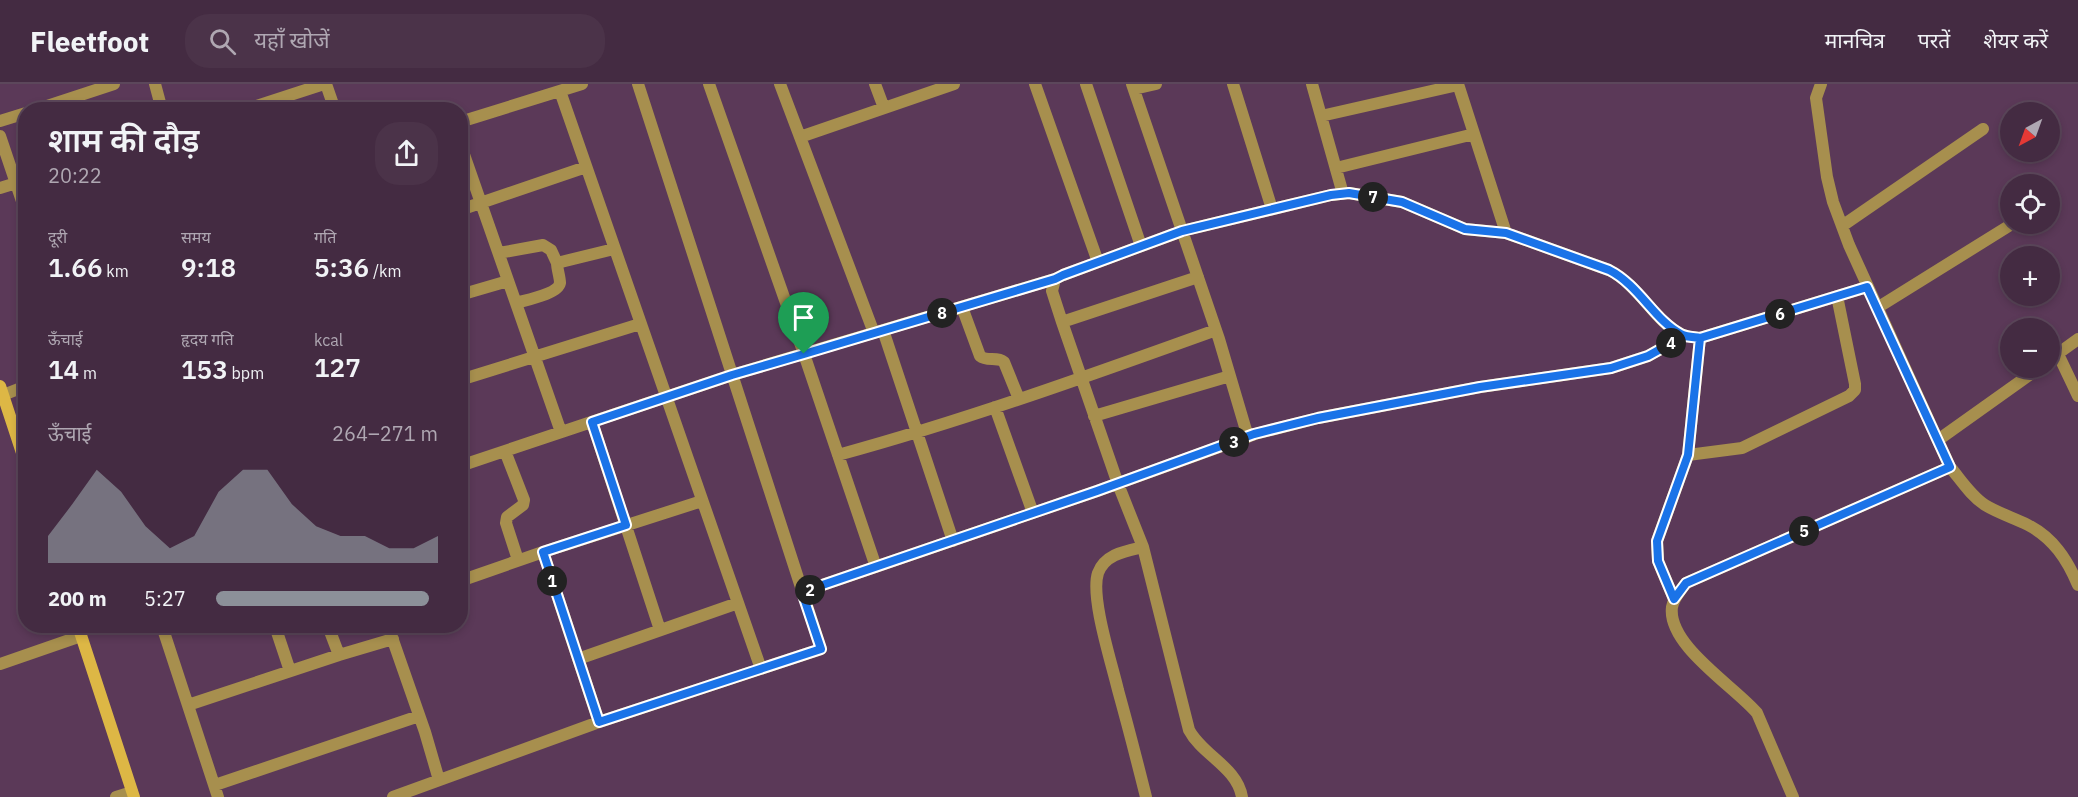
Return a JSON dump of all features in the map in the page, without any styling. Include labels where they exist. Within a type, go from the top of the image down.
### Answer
[{"type":"street","points":[[59,102],[114,84]]},
{"type":"street","points":[[155,84],[160,102]]},
{"type":"street","points":[[269,102],[325,84],[331,102]]},
{"type":"street","points":[[468,120],[582,84]]},
{"type":"street","points":[[393,797],[599,722],[821,649],[638,84]]},
{"type":"street","points":[[709,84],[876,567]]},
{"type":"street","points":[[780,84],[917,433],[953,541]]},
{"type":"street","points":[[875,84],[884,108]]},
{"type":"street","points":[[800,137],[954,84]]},
{"type":"street","points":[[1035,84],[1098,262]]},
{"type":"street","points":[[1086,84],[1141,246]]},
{"type":"street","points":[[1156,84],[1133,87],[1216,330],[1248,436]]},
{"type":"street","points":[[1233,84],[1272,209]]},
{"type":"street","points":[[1312,84],[1343,194]]},
{"type":"street","points":[[1821,84],[1816,98],[1827,177],[1842,226],[1867,287],[1950,467],[1968,489],[1985,504],[2030,526],[2056,546],[2068,562],[2078,585]]},
{"type":"street","points":[[1321,116],[1458,85],[1506,233]]},
{"type":"street","points":[[560,91],[761,669]]},
{"type":"street","points":[[0,121],[18,115]]},
{"type":"street","points":[[1842,226],[1983,129]]},
{"type":"street","points":[[1336,168],[1474,135]]},
{"type":"street","points":[[0,136],[18,177]]},
{"type":"street","points":[[468,165],[561,432]]},
{"type":"street","points":[[468,208],[586,167]]},
{"type":"street","points":[[0,188],[18,183]]},
{"type":"street","points":[[468,463],[732,375],[1055,279],[1182,231],[1331,195],[1343,194],[1402,202],[1465,229],[1506,233],[1596,265],[1623,277],[1672,328],[1684,336],[1700,338],[1867,287]]},
{"type":"street","points":[[1877,308],[2000,231]]},
{"type":"street","points":[[499,253],[543,245],[551,250],[556,263],[560,284],[557,289],[516,303]]},
{"type":"street","points":[[556,263],[614,249]]},
{"type":"street","points":[[1062,322],[1198,276]]},
{"type":"street","points":[[1055,279],[1052,291],[1062,322],[1118,484],[1143,546],[1189,730],[1196,741],[1234,778],[1242,797]]},
{"type":"street","points":[[468,293],[508,281]]},
{"type":"street","points":[[1688,455],[1742,448],[1849,396],[1855,384],[1837,296]]},
{"type":"street","points":[[962,307],[980,356],[1004,362],[1019,399]]},
{"type":"street","points":[[468,377],[640,324]]},
{"type":"street","points":[[838,455],[917,433],[996,407],[1216,330]]},
{"type":"street","points":[[802,592],[1118,484],[1248,436],[1318,418],[1480,387],[1611,368],[1648,356],[1684,336]]},
{"type":"street","points":[[1674,599],[1658,561],[1657,541],[1688,455],[1700,338]]},
{"type":"street","points":[[2060,352],[2078,339]]},
{"type":"street","points":[[2060,368],[2078,396]]},
{"type":"street","points":[[1094,416],[1230,375]]},
{"type":"street","points":[[1938,440],[2025,378]]},
{"type":"street","points":[[18,387],[1,390],[18,441]]},
{"type":"street","points":[[996,407],[1032,513]]},
{"type":"street","points":[[592,422],[660,630]]},
{"type":"street","points":[[505,451],[524,500],[524,505],[507,517],[506,523],[518,560]]},
{"type":"street","points":[[1793,797],[1757,713],[1748,702],[1690,651],[1677,631],[1671,609],[1674,599],[1686,583],[1950,467]]},
{"type":"street","points":[[468,578],[702,501]]},
{"type":"street","points":[[1143,546],[1117,553],[1108,560],[1098,572],[1095,588],[1146,797]]},
{"type":"street","points":[[543,552],[599,722]]},
{"type":"street","points":[[579,659],[738,603]]},
{"type":"street","points":[[0,664],[75,633]]},
{"type":"street","points":[[81,633],[133,794],[116,797]]},
{"type":"street","points":[[164,633],[216,791],[419,716]]},
{"type":"street","points":[[276,633],[290,671]]},
{"type":"street","points":[[331,633],[339,654]]},
{"type":"street","points":[[391,633],[439,780]]},
{"type":"street","points":[[188,705],[339,654],[393,639]]},
{"type":"route","points":[[804,354],[732,375],[592,422],[626,525],[543,552],[599,722],[821,649],[802,592],[1097,491],[1254,434],[1318,418],[1480,387],[1611,368],[1648,356],[1684,336],[1700,338],[1688,455],[1657,541],[1658,561],[1674,599],[1686,583],[1950,467],[1867,287],[1700,338],[1684,336],[1672,328],[1623,277],[1609,270],[1506,233],[1465,229],[1402,202],[1349,193],[1331,195],[1182,231],[1055,279],[804,354]]}]
